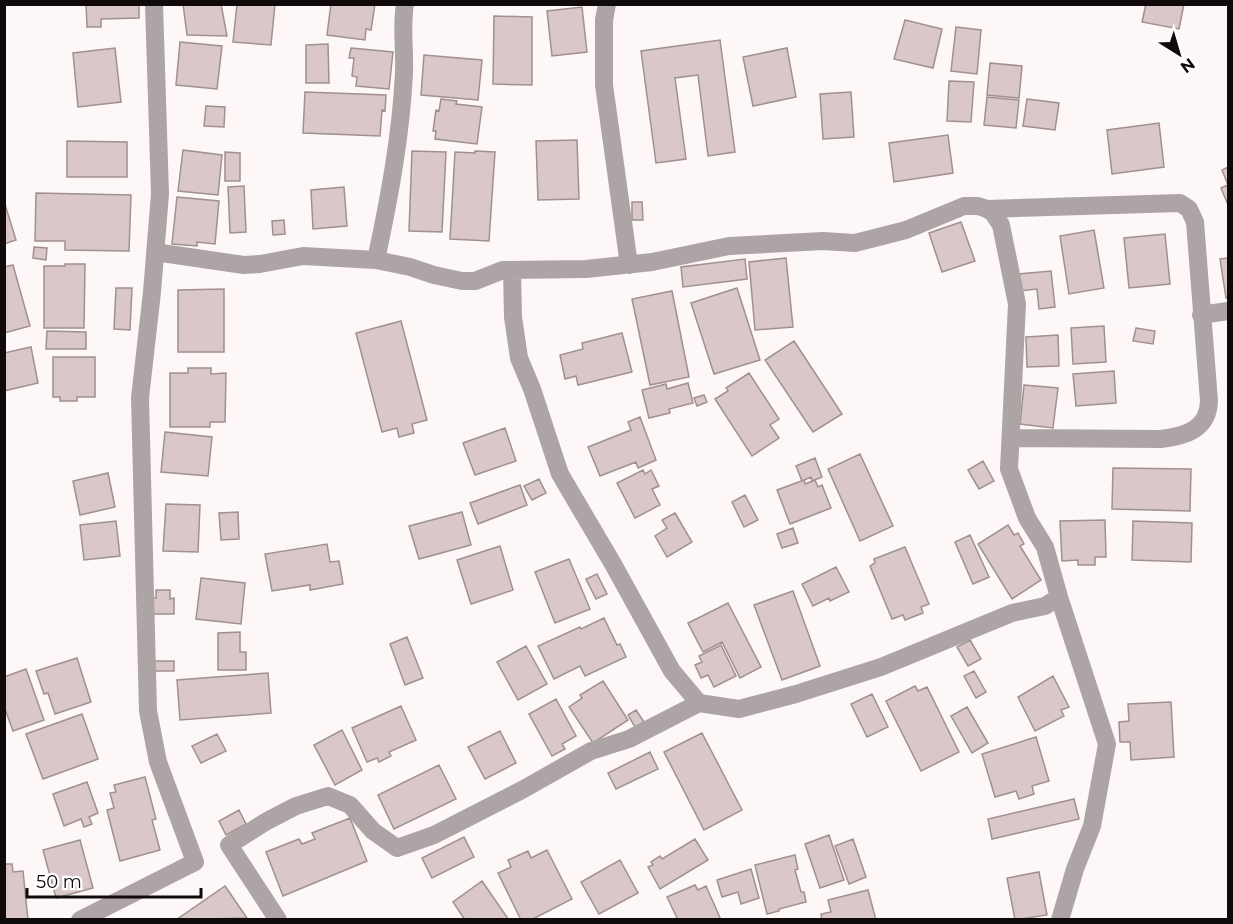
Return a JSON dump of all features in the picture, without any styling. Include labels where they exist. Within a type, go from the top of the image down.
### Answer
[{"type":"street","points":[[80,920],[195,862],[158,762],[148,711],[140,398],[160,194],[154,4]]},
{"type":"street","points":[[376,260],[394,162],[400,111],[404,73],[402,19],[405,4]]},
{"type":"street","points":[[607,4],[604,20],[603,85],[629,265]]},
{"type":"street","points":[[987,209],[1180,203],[1189,209],[1195,222],[1209,411],[1196,429],[1181,436],[1161,438],[1012,438]]},
{"type":"street","points":[[155,252],[244,265],[303,256],[376,260],[462,281],[475,281],[494,273],[512,270],[586,269],[629,265],[729,246],[823,241],[855,243],[906,230],[964,206],[978,206],[993,213],[1001,225],[1017,304],[1009,469],[1027,518],[1045,547],[1107,744],[1092,826],[1075,869],[1060,920]]},
{"type":"street","points":[[512,270],[513,317],[519,358],[560,474],[672,671],[699,703]]},
{"type":"street","points":[[1201,315],[1228,311]]},
{"type":"street","points":[[278,920],[229,845],[296,806],[328,796],[350,805],[374,831],[397,848],[434,835],[591,752],[629,739],[699,703],[739,710],[796,694],[881,667],[1012,613],[1045,606],[1059,597]]},
{"type":"building","points":[[86,4],[139,4],[139,18],[101,19],[101,27],[87,27]]},
{"type":"building","points":[[183,4],[221,4],[227,36],[187,35]]},
{"type":"building","points":[[237,4],[275,4],[271,45],[233,42]]},
{"type":"building","points":[[331,4],[375,4],[371,30],[366,29],[365,40],[327,35]]},
{"type":"building","points":[[1146,4],[1184,4],[1179,29],[1142,22]]},
{"type":"building","points":[[582,7],[587,52],[552,56],[547,11]]},
{"type":"building","points":[[494,16],[532,17],[532,85],[493,84]]},
{"type":"building","points":[[905,20],[942,29],[933,68],[894,59]]},
{"type":"building","points":[[956,27],[981,30],[977,74],[951,71]]},
{"type":"building","points":[[720,40],[735,152],[708,156],[698,75],[675,78],[686,159],[656,163],[641,51]]},
{"type":"building","points":[[180,42],[222,46],[217,89],[176,85]]},
{"type":"building","points":[[328,44],[329,83],[306,83],[306,45]]},
{"type":"building","points":[[115,48],[121,102],[78,107],[73,53]]},
{"type":"building","points":[[351,48],[393,52],[389,89],[356,86],[357,77],[352,76],[354,58],[349,58]]},
{"type":"building","points":[[787,48],[796,97],[753,106],[743,57]]},
{"type":"building","points":[[424,55],[482,60],[478,100],[421,95]]},
{"type":"building","points":[[990,63],[1022,66],[1019,98],[987,95]]},
{"type":"building","points":[[949,81],[974,82],[971,122],[947,121]]},
{"type":"building","points":[[305,92],[386,95],[380,136],[303,133]]},
{"type":"building","points":[[851,92],[854,137],[823,139],[820,94]]},
{"type":"building","points":[[987,97],[1019,100],[1016,128],[984,125]]},
{"type":"building","points":[[441,99],[457,101],[456,104],[482,107],[477,144],[435,139],[436,131],[433,131],[436,110],[439,111]]},
{"type":"building","points":[[1027,99],[1059,103],[1055,130],[1023,126]]},
{"type":"building","points":[[206,106],[225,107],[224,127],[204,126]]},
{"type":"building","points":[[1159,123],[1164,167],[1112,174],[1107,130]]},
{"type":"building","points":[[948,135],[953,173],[894,182],[889,143]]},
{"type":"building","points":[[577,140],[579,199],[538,200],[536,141]]},
{"type":"building","points":[[67,141],[127,142],[127,177],[67,177]]},
{"type":"building","points":[[183,150],[222,155],[218,195],[178,191]]},
{"type":"building","points":[[412,151],[446,152],[442,232],[409,231]]},
{"type":"building","points":[[475,151],[495,152],[489,241],[450,239],[455,152],[475,153]]},
{"type":"building","points":[[225,152],[240,153],[240,181],[225,181]]},
{"type":"building","points":[[1228,167],[1228,185],[1222,170]]},
{"type":"building","points":[[1228,185],[1228,205],[1221,188]]},
{"type":"building","points":[[244,186],[246,232],[230,233],[228,187]]},
{"type":"building","points":[[344,187],[347,226],[313,229],[311,190]]},
{"type":"building","points":[[36,193],[131,195],[129,251],[65,250],[65,241],[35,241]]},
{"type":"building","points":[[177,197],[219,201],[215,244],[197,242],[197,246],[172,244]]},
{"type":"building","points":[[4,201],[16,240],[4,244]]},
{"type":"building","points":[[632,202],[642,202],[643,220],[632,220]]},
{"type":"building","points":[[284,220],[285,234],[273,235],[272,221]]},
{"type":"building","points":[[961,222],[975,261],[942,272],[929,233]]},
{"type":"building","points":[[1094,230],[1104,288],[1069,294],[1060,236]]},
{"type":"building","points":[[1165,234],[1170,284],[1129,288],[1124,238]]},
{"type":"building","points":[[34,247],[47,248],[46,260],[33,258]]},
{"type":"building","points":[[786,258],[793,327],[755,330],[749,262]]},
{"type":"building","points":[[1228,258],[1228,298],[1226,298],[1220,259]]},
{"type":"building","points":[[745,259],[747,279],[683,287],[681,267]]},
{"type":"building","points":[[65,264],[85,264],[84,328],[44,328],[44,266],[65,266]]},
{"type":"building","points":[[13,265],[30,326],[4,333],[4,267]]},
{"type":"building","points":[[1051,271],[1055,307],[1039,309],[1037,289],[1019,291],[1018,274]]},
{"type":"building","points":[[116,288],[132,288],[130,330],[114,329]]},
{"type":"building","points":[[737,288],[760,360],[714,374],[691,303]]},
{"type":"building","points":[[224,289],[224,352],[178,352],[178,290]]},
{"type":"building","points":[[672,291],[689,377],[650,385],[632,299]]},
{"type":"building","points":[[401,321],[427,420],[412,424],[414,433],[399,437],[397,428],[382,432],[356,333]]},
{"type":"building","points":[[1104,326],[1106,362],[1073,364],[1071,328]]},
{"type":"building","points":[[1136,328],[1155,331],[1153,344],[1133,341]]},
{"type":"building","points":[[47,331],[86,332],[86,349],[46,349]]},
{"type":"building","points":[[622,333],[632,372],[578,385],[576,376],[565,379],[560,355],[583,349],[582,343]]},
{"type":"building","points":[[1058,335],[1059,366],[1027,367],[1026,337]]},
{"type":"building","points":[[794,341],[842,414],[813,432],[765,360]]},
{"type":"building","points":[[31,347],[38,383],[4,391],[4,353]]},
{"type":"building","points":[[53,357],[95,357],[95,397],[77,397],[77,401],[60,401],[60,397],[53,397]]},
{"type":"building","points":[[188,368],[211,368],[211,374],[226,373],[225,422],[210,422],[210,427],[170,427],[170,373],[188,373]]},
{"type":"building","points":[[1114,371],[1116,403],[1076,406],[1073,374]]},
{"type":"building","points":[[749,373],[779,419],[770,425],[779,438],[752,456],[715,399],[728,391],[726,388]]},
{"type":"building","points":[[688,383],[693,403],[669,409],[670,413],[649,418],[642,390],[666,384],[667,389]]},
{"type":"building","points":[[1024,385],[1058,388],[1053,428],[1020,424]]},
{"type":"building","points":[[704,395],[707,402],[697,406],[694,398]]},
{"type":"building","points":[[640,417],[656,460],[638,468],[636,462],[600,476],[588,447],[631,430],[628,422]]},
{"type":"building","points":[[505,428],[516,461],[475,475],[463,443]]},
{"type":"building","points":[[165,432],[212,437],[208,476],[161,472]]},
{"type":"building","points":[[860,454],[893,526],[860,541],[828,469]]},
{"type":"building","points":[[815,458],[822,477],[812,481],[811,477],[802,481],[796,466]]},
{"type":"building","points":[[983,461],[994,481],[979,489],[968,470]]},
{"type":"building","points":[[1113,468],[1191,469],[1190,511],[1112,509]]},
{"type":"building","points":[[643,470],[645,474],[651,470],[659,486],[652,489],[660,505],[635,518],[617,483]]},
{"type":"building","points":[[108,473],[115,507],[80,515],[73,481]]},
{"type":"building","points":[[539,479],[546,493],[532,500],[524,486]]},
{"type":"building","points":[[804,480],[805,484],[815,480],[818,487],[822,485],[831,508],[790,524],[777,490]]},
{"type":"building","points":[[520,485],[527,505],[478,524],[470,503]]},
{"type":"building","points":[[745,495],[758,520],[744,527],[732,502]]},
{"type":"building","points":[[166,504],[200,505],[198,552],[163,551]]},
{"type":"building","points":[[238,512],[239,539],[221,540],[219,513]]},
{"type":"building","points":[[462,512],[471,545],[419,559],[409,526]]},
{"type":"building","points":[[675,513],[692,542],[667,557],[655,536],[667,528],[662,520]]},
{"type":"building","points":[[1105,520],[1106,557],[1095,557],[1095,565],[1078,565],[1078,560],[1062,561],[1060,521]]},
{"type":"building","points":[[116,521],[120,556],[84,560],[80,525]]},
{"type":"building","points":[[1133,521],[1192,523],[1191,562],[1132,560]]},
{"type":"building","points":[[1008,525],[1014,535],[1018,533],[1024,544],[1020,546],[1041,580],[1012,599],[978,544]]},
{"type":"building","points":[[793,528],[798,543],[782,548],[777,534]]},
{"type":"building","points":[[970,535],[989,577],[973,584],[955,542]]},
{"type":"building","points":[[327,544],[330,562],[339,561],[343,584],[310,590],[310,585],[272,591],[265,554]]},
{"type":"building","points":[[500,546],[513,590],[471,604],[457,560]]},
{"type":"building","points":[[905,547],[929,604],[921,607],[923,613],[905,620],[903,615],[892,619],[870,566],[875,563],[874,559]]},
{"type":"building","points":[[569,559],[590,609],[555,623],[535,572]]},
{"type":"building","points":[[836,567],[849,592],[813,606],[802,584]]},
{"type":"building","points":[[597,574],[607,594],[596,599],[586,579]]},
{"type":"building","points":[[201,578],[245,583],[241,624],[196,619]]},
{"type":"building","points":[[156,590],[170,590],[170,599],[174,598],[174,614],[152,614],[152,598],[156,598]]},
{"type":"building","points":[[793,591],[820,666],[782,680],[754,605]]},
{"type":"building","points":[[728,603],[761,667],[740,678],[722,642],[703,652],[688,623]]},
{"type":"building","points":[[604,618],[617,645],[620,644],[626,657],[585,676],[580,666],[554,679],[538,646]]},
{"type":"building","points":[[240,632],[240,652],[246,652],[246,670],[218,670],[218,633]]},
{"type":"building","points":[[407,637],[423,678],[405,685],[390,644]]},
{"type":"building","points":[[970,640],[981,659],[968,666],[957,647]]},
{"type":"building","points":[[721,645],[736,676],[714,687],[708,675],[701,678],[695,665],[702,662],[699,656]]},
{"type":"building","points":[[526,646],[547,684],[518,700],[497,662]]},
{"type":"building","points":[[77,658],[91,702],[55,714],[48,693],[44,694],[36,671]]},
{"type":"building","points":[[154,661],[174,661],[174,671],[153,671]]},
{"type":"building","points":[[26,669],[44,720],[13,731],[4,706],[4,677]]},
{"type":"building","points":[[974,671],[986,692],[976,698],[964,676]]},
{"type":"building","points":[[268,673],[271,713],[180,720],[177,680]]},
{"type":"building","points":[[1053,676],[1069,707],[1061,710],[1064,716],[1035,731],[1018,697]]},
{"type":"building","points":[[603,681],[628,720],[593,743],[569,707],[582,698],[580,695]]},
{"type":"building","points":[[915,686],[918,691],[927,687],[959,752],[921,771],[886,701]]},
{"type":"building","points":[[872,694],[888,727],[867,737],[851,704]]},
{"type":"building","points":[[556,699],[576,736],[562,744],[565,749],[552,756],[529,714]]},
{"type":"building","points":[[1171,702],[1174,757],[1131,760],[1130,742],[1120,742],[1119,722],[1129,721],[1128,704]]},
{"type":"building","points":[[401,706],[416,740],[389,752],[391,756],[379,762],[377,758],[367,762],[352,728]]},
{"type":"building","points":[[967,707],[988,743],[972,753],[951,716]]},
{"type":"building","points":[[636,710],[644,722],[635,727],[628,715]]},
{"type":"building","points":[[82,714],[98,759],[43,779],[26,734]]},
{"type":"building","points":[[342,730],[362,770],[335,785],[314,745]]},
{"type":"building","points":[[500,731],[516,763],[485,779],[468,747]]},
{"type":"building","points":[[702,733],[742,810],[704,830],[664,752]]},
{"type":"building","points":[[217,734],[226,751],[201,763],[192,746]]},
{"type":"building","points":[[1036,737],[1049,781],[1032,786],[1034,794],[1019,799],[1016,791],[995,797],[982,754]]},
{"type":"building","points":[[650,752],[658,769],[616,789],[608,773]]},
{"type":"building","points":[[439,765],[456,799],[394,829],[378,795]]},
{"type":"building","points":[[145,777],[156,819],[152,820],[160,850],[120,861],[107,810],[114,808],[110,793],[116,792],[114,785]]},
{"type":"building","points":[[87,782],[98,813],[89,817],[92,824],[84,827],[81,819],[64,826],[53,794]]},
{"type":"building","points":[[1074,799],[1079,819],[992,839],[988,819]]},
{"type":"building","points":[[239,810],[246,824],[226,835],[219,821]]},
{"type":"building","points":[[350,818],[367,861],[283,896],[266,852],[299,839],[302,844],[315,839],[312,833]]},
{"type":"building","points":[[829,835],[844,880],[820,888],[805,844]]},
{"type":"building","points":[[464,837],[474,857],[432,878],[422,858]]},
{"type":"building","points":[[695,839],[708,860],[660,889],[648,867],[653,865],[651,862],[660,856],[662,859]]},
{"type":"building","points":[[853,839],[866,877],[849,884],[835,846]]},
{"type":"building","points":[[80,840],[93,888],[56,898],[43,850]]},
{"type":"building","points":[[547,850],[572,899],[531,920],[521,920],[498,873],[511,867],[508,860],[528,851],[531,858]]},
{"type":"building","points":[[795,855],[798,869],[795,870],[806,902],[767,914],[755,865]]},
{"type":"building","points":[[620,860],[638,893],[599,914],[581,882]]},
{"type":"building","points":[[4,864],[12,864],[13,872],[23,871],[28,920],[4,920]]},
{"type":"building","points":[[751,869],[759,898],[741,904],[738,892],[722,897],[717,880]]},
{"type":"building","points":[[1039,872],[1047,915],[1015,920],[1007,878]]},
{"type":"building","points":[[482,881],[509,920],[465,920],[453,902]]},
{"type":"building","points":[[695,885],[698,890],[706,886],[721,920],[678,920],[667,897]]},
{"type":"building","points":[[225,886],[247,918],[176,920]]},
{"type":"building","points":[[868,890],[876,920],[822,920],[821,914],[831,912],[828,900]]}]
